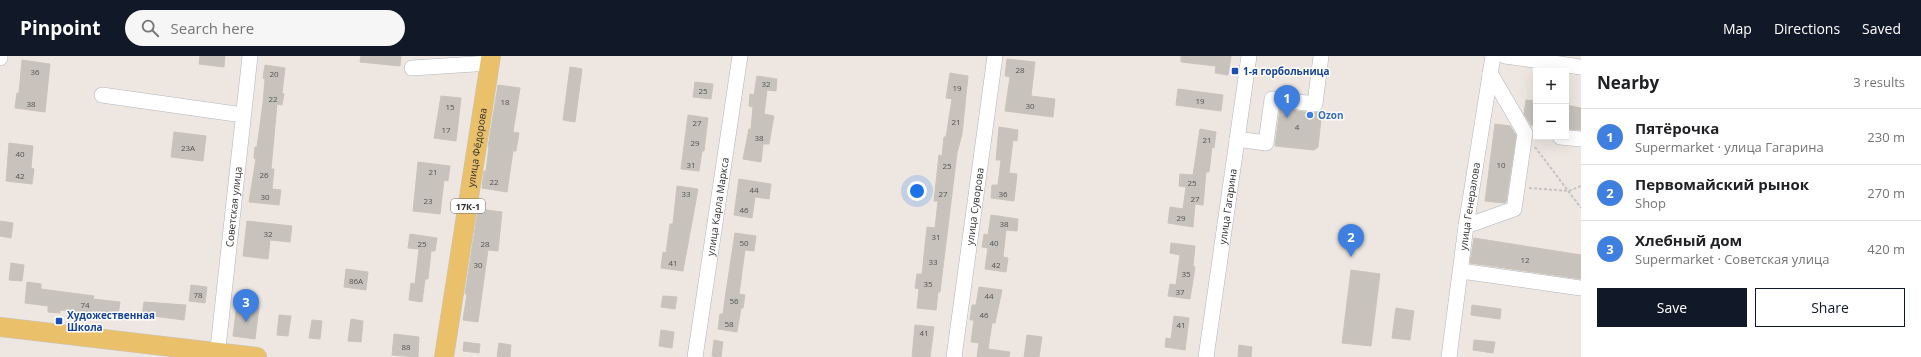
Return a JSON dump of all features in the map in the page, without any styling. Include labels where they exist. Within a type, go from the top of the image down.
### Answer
[{"type":"main road","name":"улица Фёдорова","points":[[444,357],[490,59]]},
{"type":"main road","points":[[0,327],[217,354],[257,357]]},
{"type":"street","name":"Советская улица","points":[[217,354],[250,56]]},
{"type":"street","name":"улица Карла Маркса","points":[[695,357],[740,56]]},
{"type":"street","name":"улица Суворова","points":[[954,357],[995,56]]},
{"type":"street","name":"улица Гагарина","points":[[1206,357],[1249,56]]},
{"type":"street","points":[[1237,139],[1266,143],[1272,98],[1315,104],[1321,56]]},
{"type":"street","name":"улица Генералова","points":[[1449,357],[1466,226],[1493,56]]},
{"type":"street","points":[[1505,56],[1533,58],[1581,67]]},
{"type":"street","points":[[412,68],[490,59]]},
{"type":"street","points":[[1466,226],[1514,209],[1517,188],[1531,134],[1490,73]]},
{"type":"street","points":[[102,95],[244,115]]},
{"type":"street","points":[[1569,138],[1581,139]]},
{"type":"street","points":[[1461,270],[1581,288]]},
{"type":"path","points":[[1531,134],[1581,208]]},
{"type":"path","points":[[1517,188],[1569,191],[1581,186]]},
{"type":"building","points":[[200,56],[225,56],[224,67],[199,64]]},
{"type":"building","points":[[361,56],[401,56],[400,66],[360,62]]},
{"type":"building","points":[[1181,56],[1231,56],[1228,75],[1215,73],[1216,66],[1181,62]]},
{"type":"building","points":[[1007,59],[1035,62],[1031,96],[1055,99],[1053,117],[1005,111],[1010,77],[1005,76]]},
{"type":"building","points":[[22,60],[50,64],[45,112],[15,108],[17,93],[19,93]]},
{"type":"building","points":[[265,65],[285,68],[282,105],[277,104],[271,169],[274,169],[272,189],[281,190],[279,205],[249,202],[256,159],[254,158],[255,147],[257,147],[263,103],[265,79],[263,78]]},
{"type":"building","points":[[570,67],[582,69],[575,122],[563,120]]},
{"type":"building","points":[[950,73],[968,76],[962,134],[957,153],[940,292],[938,292],[936,310],[917,308],[919,289],[915,288],[917,274],[922,274],[927,227],[935,228],[938,201],[934,201],[939,155],[942,156],[944,137],[946,137],[952,99],[946,98]]},
{"type":"building","points":[[757,76],[777,79],[776,91],[767,90],[764,114],[774,116],[769,144],[763,144],[761,162],[743,159],[749,129],[751,129],[753,107],[749,106],[750,94],[754,95]]},
{"type":"building","points":[[695,82],[713,84],[711,99],[693,97]]},
{"type":"building","points":[[498,85],[520,88],[513,132],[519,133],[516,151],[513,151],[507,192],[482,188],[484,171],[486,171],[488,147]]},
{"type":"building","points":[[1178,89],[1223,95],[1221,111],[1176,105]]},
{"type":"building","points":[[441,96],[461,98],[456,141],[434,138]]},
{"type":"building","points":[[1526,100],[1533,101],[1533,125],[1531,125],[1524,114]]},
{"type":"building","points":[[1569,106],[1581,108],[1581,130],[1569,129]]},
{"type":"building","points":[[1280,109],[1314,113],[1322,110],[1318,147],[1314,150],[1275,146]]},
{"type":"building","points":[[688,115],[708,118],[704,151],[702,151],[699,171],[681,169]]},
{"type":"building","points":[[1495,124],[1510,126],[1516,135],[1506,202],[1504,203],[1485,201]]},
{"type":"building","points":[[999,127],[1018,130],[1017,141],[1013,140],[1009,173],[1017,174],[1014,201],[991,198],[992,185],[998,185],[1001,160],[996,160]]},
{"type":"building","points":[[1200,129],[1216,132],[1214,148],[1212,147],[1209,172],[1206,172],[1203,205],[1195,204],[1193,227],[1168,223],[1170,207],[1183,209],[1186,187],[1179,186],[1180,174],[1193,175]]},
{"type":"building","points":[[174,132],[206,136],[203,161],[171,157]]},
{"type":"building","points":[[9,143],[33,146],[31,168],[34,169],[32,184],[6,181]]},
{"type":"building","points":[[418,162],[450,166],[448,181],[444,180],[440,214],[413,211]]},
{"type":"building","points":[[739,179],[771,184],[769,199],[755,197],[752,218],[734,215]]},
{"type":"building","points":[[677,186],[698,189],[683,271],[661,268],[663,252],[666,253],[670,224],[673,224]]},
{"type":"building","points":[[478,209],[502,212],[498,251],[488,250],[478,322],[463,320],[467,294],[465,294]]},
{"type":"building","points":[[991,215],[1018,219],[1017,231],[1006,230],[1003,257],[1008,258],[1006,272],[985,269],[988,248],[982,247],[984,234],[988,235]]},
{"type":"building","points":[[0,221],[13,223],[11,238],[0,236]]},
{"type":"building","points":[[247,221],[292,226],[290,242],[270,240],[268,259],[243,256]]},
{"type":"building","points":[[735,233],[756,236],[754,251],[745,250],[739,294],[745,295],[737,332],[718,329],[720,314],[723,314]]},
{"type":"building","points":[[410,234],[437,238],[435,251],[431,251],[428,279],[425,279],[422,302],[409,300],[411,283],[415,284],[419,249],[408,248]]},
{"type":"building","points":[[1474,238],[1581,255],[1581,279],[1470,263]]},
{"type":"building","points":[[1171,243],[1195,246],[1193,266],[1195,267],[1190,299],[1168,296],[1170,284],[1176,285],[1180,255],[1170,253]]},
{"type":"building","points":[[11,263],[24,265],[22,281],[9,280]]},
{"type":"building","points":[[346,269],[368,272],[366,290],[344,287]]},
{"type":"building","points":[[1351,270],[1380,274],[1371,346],[1342,343]]},
{"type":"building","points":[[27,282],[41,284],[41,289],[94,296],[93,299],[120,302],[118,315],[60,310],[60,313],[48,312],[48,306],[25,303]]},
{"type":"building","points":[[191,285],[207,287],[205,303],[189,301]]},
{"type":"building","points":[[979,287],[1002,290],[995,323],[992,323],[988,349],[1010,352],[1009,357],[977,357],[979,343],[971,342],[974,320],[970,320],[972,305],[976,305]]},
{"type":"building","points":[[663,296],[677,297],[675,309],[661,307]]},
{"type":"building","points":[[144,302],[186,305],[184,320],[153,316],[152,318],[142,317]]},
{"type":"building","points":[[237,304],[259,307],[255,339],[233,336]]},
{"type":"building","points":[[1472,305],[1501,309],[1500,319],[1471,315]]},
{"type":"building","points":[[1396,308],[1414,311],[1410,340],[1392,338]]},
{"type":"building","points":[[279,315],[291,316],[288,336],[277,335]]},
{"type":"building","points":[[1174,316],[1189,318],[1185,350],[1165,347],[1166,338],[1171,339]]},
{"type":"building","points":[[351,319],[363,321],[361,342],[348,341]]},
{"type":"building","points":[[312,320],[322,321],[320,339],[309,338]]},
{"type":"building","points":[[915,325],[934,327],[930,357],[912,357]]},
{"type":"building","points":[[661,330],[674,332],[672,348],[659,346]]},
{"type":"building","points":[[394,334],[419,337],[418,357],[392,355]]},
{"type":"building","points":[[1027,335],[1042,337],[1039,357],[1024,357]]},
{"type":"building","points":[[714,340],[723,342],[721,357],[712,356]]},
{"type":"building","points":[[1474,340],[1495,342],[1493,353],[1473,350]]},
{"type":"building","points":[[464,342],[480,344],[479,353],[463,351]]},
{"type":"building","points":[[499,343],[511,345],[510,357],[497,357]]},
{"type":"building","points":[[1239,345],[1252,347],[1251,357],[1238,357]]},
{"type":"place","name":"1-я горбольница","points":[[1235,71]]},
{"type":"place","name":"Ozon","points":[[1310,115]]},
{"type":"place","name":"Пятёрочка","points":[[1287,118]]},
{"type":"place","name":"Первомайский рынок","points":[[1351,257]]},
{"type":"place","name":"Художественная Школа","points":[[59,321]]},
{"type":"place","name":"Хлебный дом","points":[[246,322]]}]
